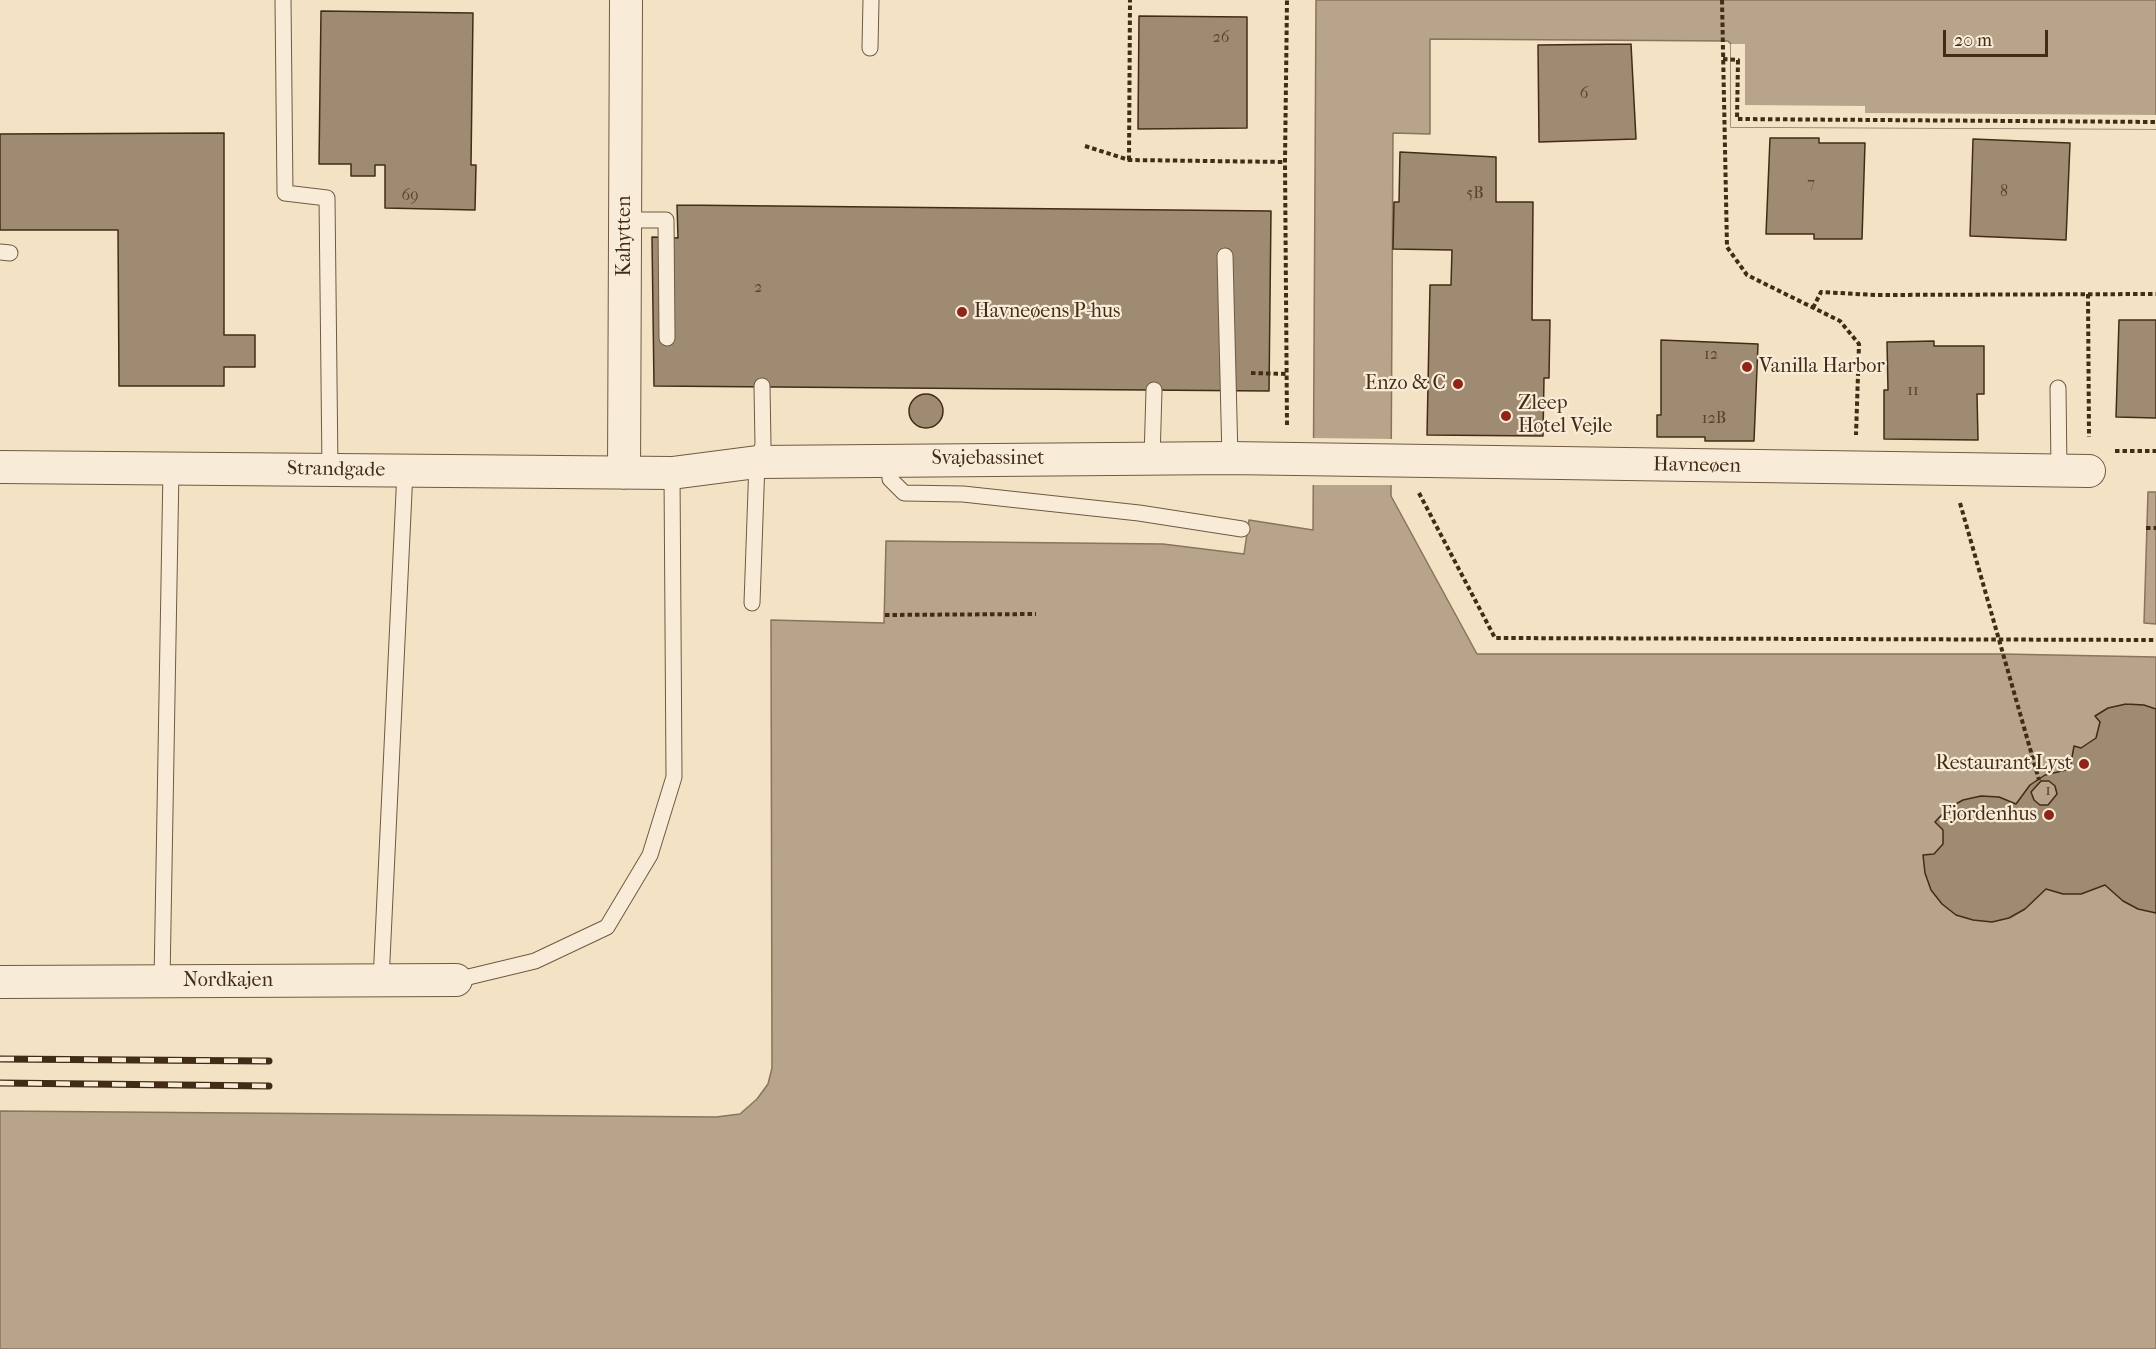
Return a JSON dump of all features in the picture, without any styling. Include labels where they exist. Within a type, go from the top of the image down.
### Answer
[{"type":"street","name":"Kahytten","points":[[624,472],[626,0]]},
{"type":"street","name":"Svajebassinet","points":[[672,473],[757,462],[889,459],[1230,458],[1296,460]]},
{"type":"street","name":"Havneøen","points":[[1296,460],[2074,471]]},
{"type":"street","name":"Strandgade","points":[[0,467],[672,473]]},
{"type":"street","name":"Nordkajen","points":[[0,982],[456,980]]},
{"type":"lane","points":[[283,0],[285,193],[327,198],[330,469]]},
{"type":"lane","points":[[870,48],[871,0]]},
{"type":"lane","points":[[625,220],[666,220],[667,338]]},
{"type":"lane","points":[[1225,256],[1230,458]]},
{"type":"lane","points":[[752,603],[757,462],[764,445],[762,386]]},
{"type":"lane","points":[[2058,388],[2074,471]]},
{"type":"lane","points":[[1152,459],[1154,390]]},
{"type":"lane","points":[[889,459],[890,479],[904,493],[963,494],[1139,513],[1242,529]]},
{"type":"lane","points":[[162,981],[171,469]]},
{"type":"lane","points":[[381,981],[405,471]]},
{"type":"lane","points":[[456,980],[535,961],[607,927],[650,855],[674,777],[672,473]]},
{"type":"path","points":[[1129,160],[1130,0]]},
{"type":"path","points":[[1287,0],[1285,162],[1296,460]]},
{"type":"path","points":[[1722,0],[1727,247],[1747,275],[1840,321],[1859,344],[1856,442],[1889,455],[1889,468]]},
{"type":"path","points":[[1723,59],[1738,60],[1737,119],[2156,123]]},
{"type":"path","points":[[1085,146],[1129,160],[1285,162]]},
{"type":"path","points":[[1813,308],[1821,291],[1875,295],[2156,294]]},
{"type":"path","points":[[2088,294],[2089,440]]},
{"type":"path","points":[[1408,462],[1419,494],[1495,638],[2156,640]]},
{"type":"path","points":[[1951,469],[1997,639],[2039,780]]},
{"type":"path","points":[[2146,528],[2156,528]]},
{"type":"path","points":[[885,615],[1036,614]]},
{"type":"shaded area","points":[[1316,0],[2156,0],[2156,129],[1731,127],[1731,44],[1728,41],[1430,39],[1430,134],[1393,133],[1391,496],[1477,654],[2002,654],[2156,657],[2156,1349],[0,1349],[0,1111],[716,1117],[740,1114],[757,1099],[768,1084],[772,1068],[771,620],[884,623],[886,541],[1163,544],[1244,554],[1249,520],[1313,530]]},
{"type":"shaded area","points":[[2148,492],[2156,492],[2156,624],[2144,623]]},
{"type":"pier","points":[[1731,44],[1745,44],[1745,105],[1865,106],[1865,113],[2156,115],[2156,129],[1731,127]]},
{"type":"pier","points":[[1310,438],[1394,439],[1394,485],[1309,485]]},
{"type":"building","points":[[321,11],[473,13],[471,165],[476,165],[475,210],[385,208],[385,165],[375,165],[375,176],[351,176],[351,164],[319,164]]},
{"type":"building","points":[[1139,16],[1247,17],[1247,128],[1138,129]]},
{"type":"building","points":[[1631,44],[1636,139],[1539,142],[1538,45]]},
{"type":"building","points":[[224,133],[224,335],[255,335],[255,367],[224,367],[224,386],[119,386],[118,230],[0,230],[0,134]]},
{"type":"building","points":[[1770,138],[1819,138],[1819,143],[1865,143],[1862,239],[1814,239],[1814,234],[1766,234]]},
{"type":"building","points":[[1973,139],[2070,143],[2066,240],[1970,236]]},
{"type":"building","points":[[1400,152],[1496,157],[1496,202],[1533,202],[1532,320],[1550,320],[1549,378],[1544,378],[1543,436],[1427,435],[1430,285],[1451,285],[1452,250],[1393,249],[1394,202],[1399,202]]},
{"type":"building","name":"Havneøens P-hus","points":[[677,205],[1271,211],[1269,391],[654,386],[652,237],[678,238]]},
{"type":"building","points":[[2119,320],[2156,320],[2156,418],[2116,417]]},
{"type":"building","points":[[1661,340],[1758,344],[1754,441],[1705,441],[1705,437],[1657,437],[1657,415],[1661,415]]},
{"type":"building","points":[[1934,341],[1934,346],[1984,346],[1984,394],[1977,394],[1978,440],[1884,439],[1884,390],[1888,390],[1887,342]]},
{"type":"building","points":[[926,394],[938,399],[943,411],[938,423],[926,428],[914,423],[909,411],[914,399]]},
{"type":"building","name":"Fjordenhus","points":[[2126,704],[2144,705],[2156,709],[2156,913],[2138,909],[2123,901],[2105,885],[2081,894],[2063,894],[2046,889],[2025,909],[2009,918],[1992,922],[1956,915],[1942,904],[1931,890],[1925,873],[1923,855],[1934,854],[1943,844],[1943,830],[1935,822],[1947,809],[1963,800],[1981,796],[1999,797],[2016,804],[2030,785],[2045,775],[2070,769],[2074,746],[2081,748],[2096,738],[2100,722],[2095,716],[2108,708]],"holes":[[[2041,781],[2049,781],[2055,786],[2057,794],[2048,805],[2040,805],[2034,800],[2031,792]]]},
{"type":"railway","points":[[0,1059],[269,1061]]},
{"type":"railway","points":[[0,1083],[269,1086]]},
{"type":"place","name":"Havneøens P-hus","points":[[962,312]]},
{"type":"place","name":"Vanilla Harbor","points":[[1747,367]]},
{"type":"place","name":"Enzo & C","points":[[1458,384]]},
{"type":"place","name":"Zleep Hotel Vejle","points":[[1506,416]]},
{"type":"place","name":"Restaurant Lyst","points":[[2084,764]]},
{"type":"place","name":"Fjordenhus","points":[[2049,815]]}]
